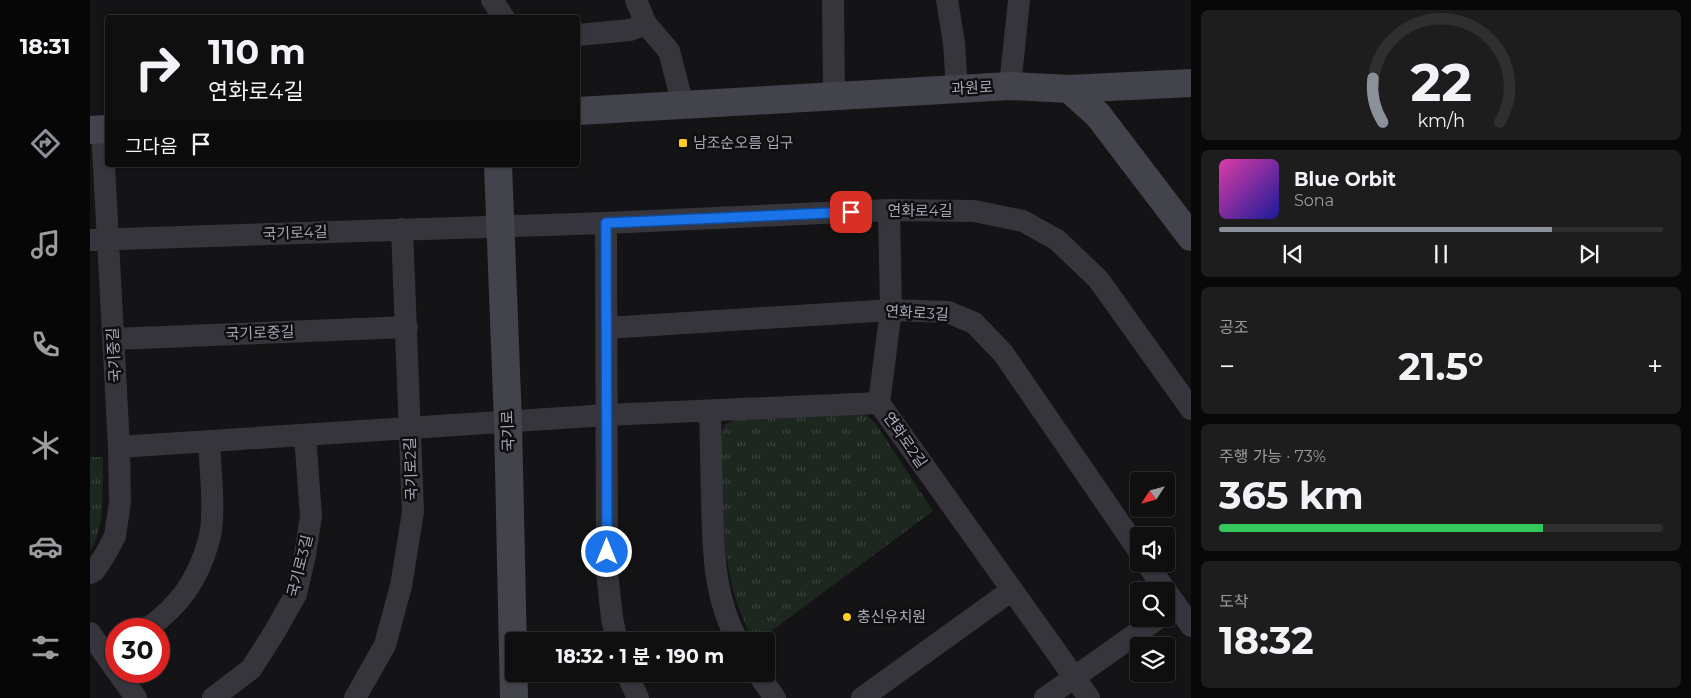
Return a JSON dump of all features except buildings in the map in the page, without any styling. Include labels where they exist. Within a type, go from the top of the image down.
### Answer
[{"type":"main road","name":"과원로","points":[[580,111],[1010,86],[1069,89],[1191,83]]},
{"type":"main road","points":[[1069,89],[1098,115],[1191,237]]},
{"type":"main road","name":"국기로","points":[[498,167],[508,422],[514,698]]},
{"type":"street","points":[[492,0],[502,15]]},
{"type":"street","points":[[636,0],[646,24],[669,51],[683,105]]},
{"type":"street","points":[[832,0],[834,96]]},
{"type":"street","points":[[947,0],[954,43],[957,89]]},
{"type":"street","points":[[1010,86],[1019,0]]},
{"type":"street","points":[[580,35],[630,30],[646,24]]},
{"type":"street","name":"국기중길","points":[[90,573],[105,555],[114,536],[120,502],[113,339],[99,240],[100,129]]},
{"type":"street","points":[[879,404],[891,310],[889,210]]},
{"type":"street","name":"연화로4길","points":[[500,226],[889,210],[974,210],[1023,221],[1057,240],[1098,279],[1191,409]]},
{"type":"street","points":[[606,223],[607,572],[615,632]]},
{"type":"street","name":"국기로4길","points":[[99,240],[500,226]]},
{"type":"street","name":"국기로2길","points":[[355,698],[385,645],[401,586],[412,512],[407,326],[402,229]]},
{"type":"street","name":"연화로3길","points":[[607,328],[891,310],[948,312],[974,323],[1003,353],[1130,538]]},
{"type":"street","name":"국기로중길","points":[[113,339],[407,326]]},
{"type":"street","name":"연화로2길","points":[[508,422],[608,415],[879,404],[1089,698]]},
{"type":"street","points":[[710,411],[713,548],[720,592],[733,632]]},
{"type":"street","points":[[119,447],[508,422]]},
{"type":"street","name":"국기로3길","points":[[214,698],[251,669],[296,594],[306,556],[311,516],[305,435]]},
{"type":"street","points":[[162,618],[184,595],[198,568],[209,539],[212,508],[209,441]]},
{"type":"street","points":[[1154,572],[1178,604],[1191,626]]},
{"type":"street","points":[[862,698],[1012,590]]},
{"type":"street","points":[[1045,698],[1146,627]]},
{"type":"street","points":[[90,633],[105,651]]},
{"type":"street","points":[[631,682],[638,698]]},
{"type":"street","points":[[764,682],[775,698]]},
{"type":"street","points":[[127,683],[136,698]]},
{"type":"green space","points":[[862,413],[874,421],[933,511],[770,632],[749,632],[738,607],[729,573],[723,520],[721,444],[724,425],[737,418]]},
{"type":"green space","points":[[90,457],[103,457],[103,493],[99,530],[90,551]]},
{"type":"place","name":"남조순오름 입구","points":[[683,143]]},
{"type":"place","name":"충신유치원","points":[[847,617]]},
{"type":"route","points":[[607,552],[606,223],[851,212]]}]
